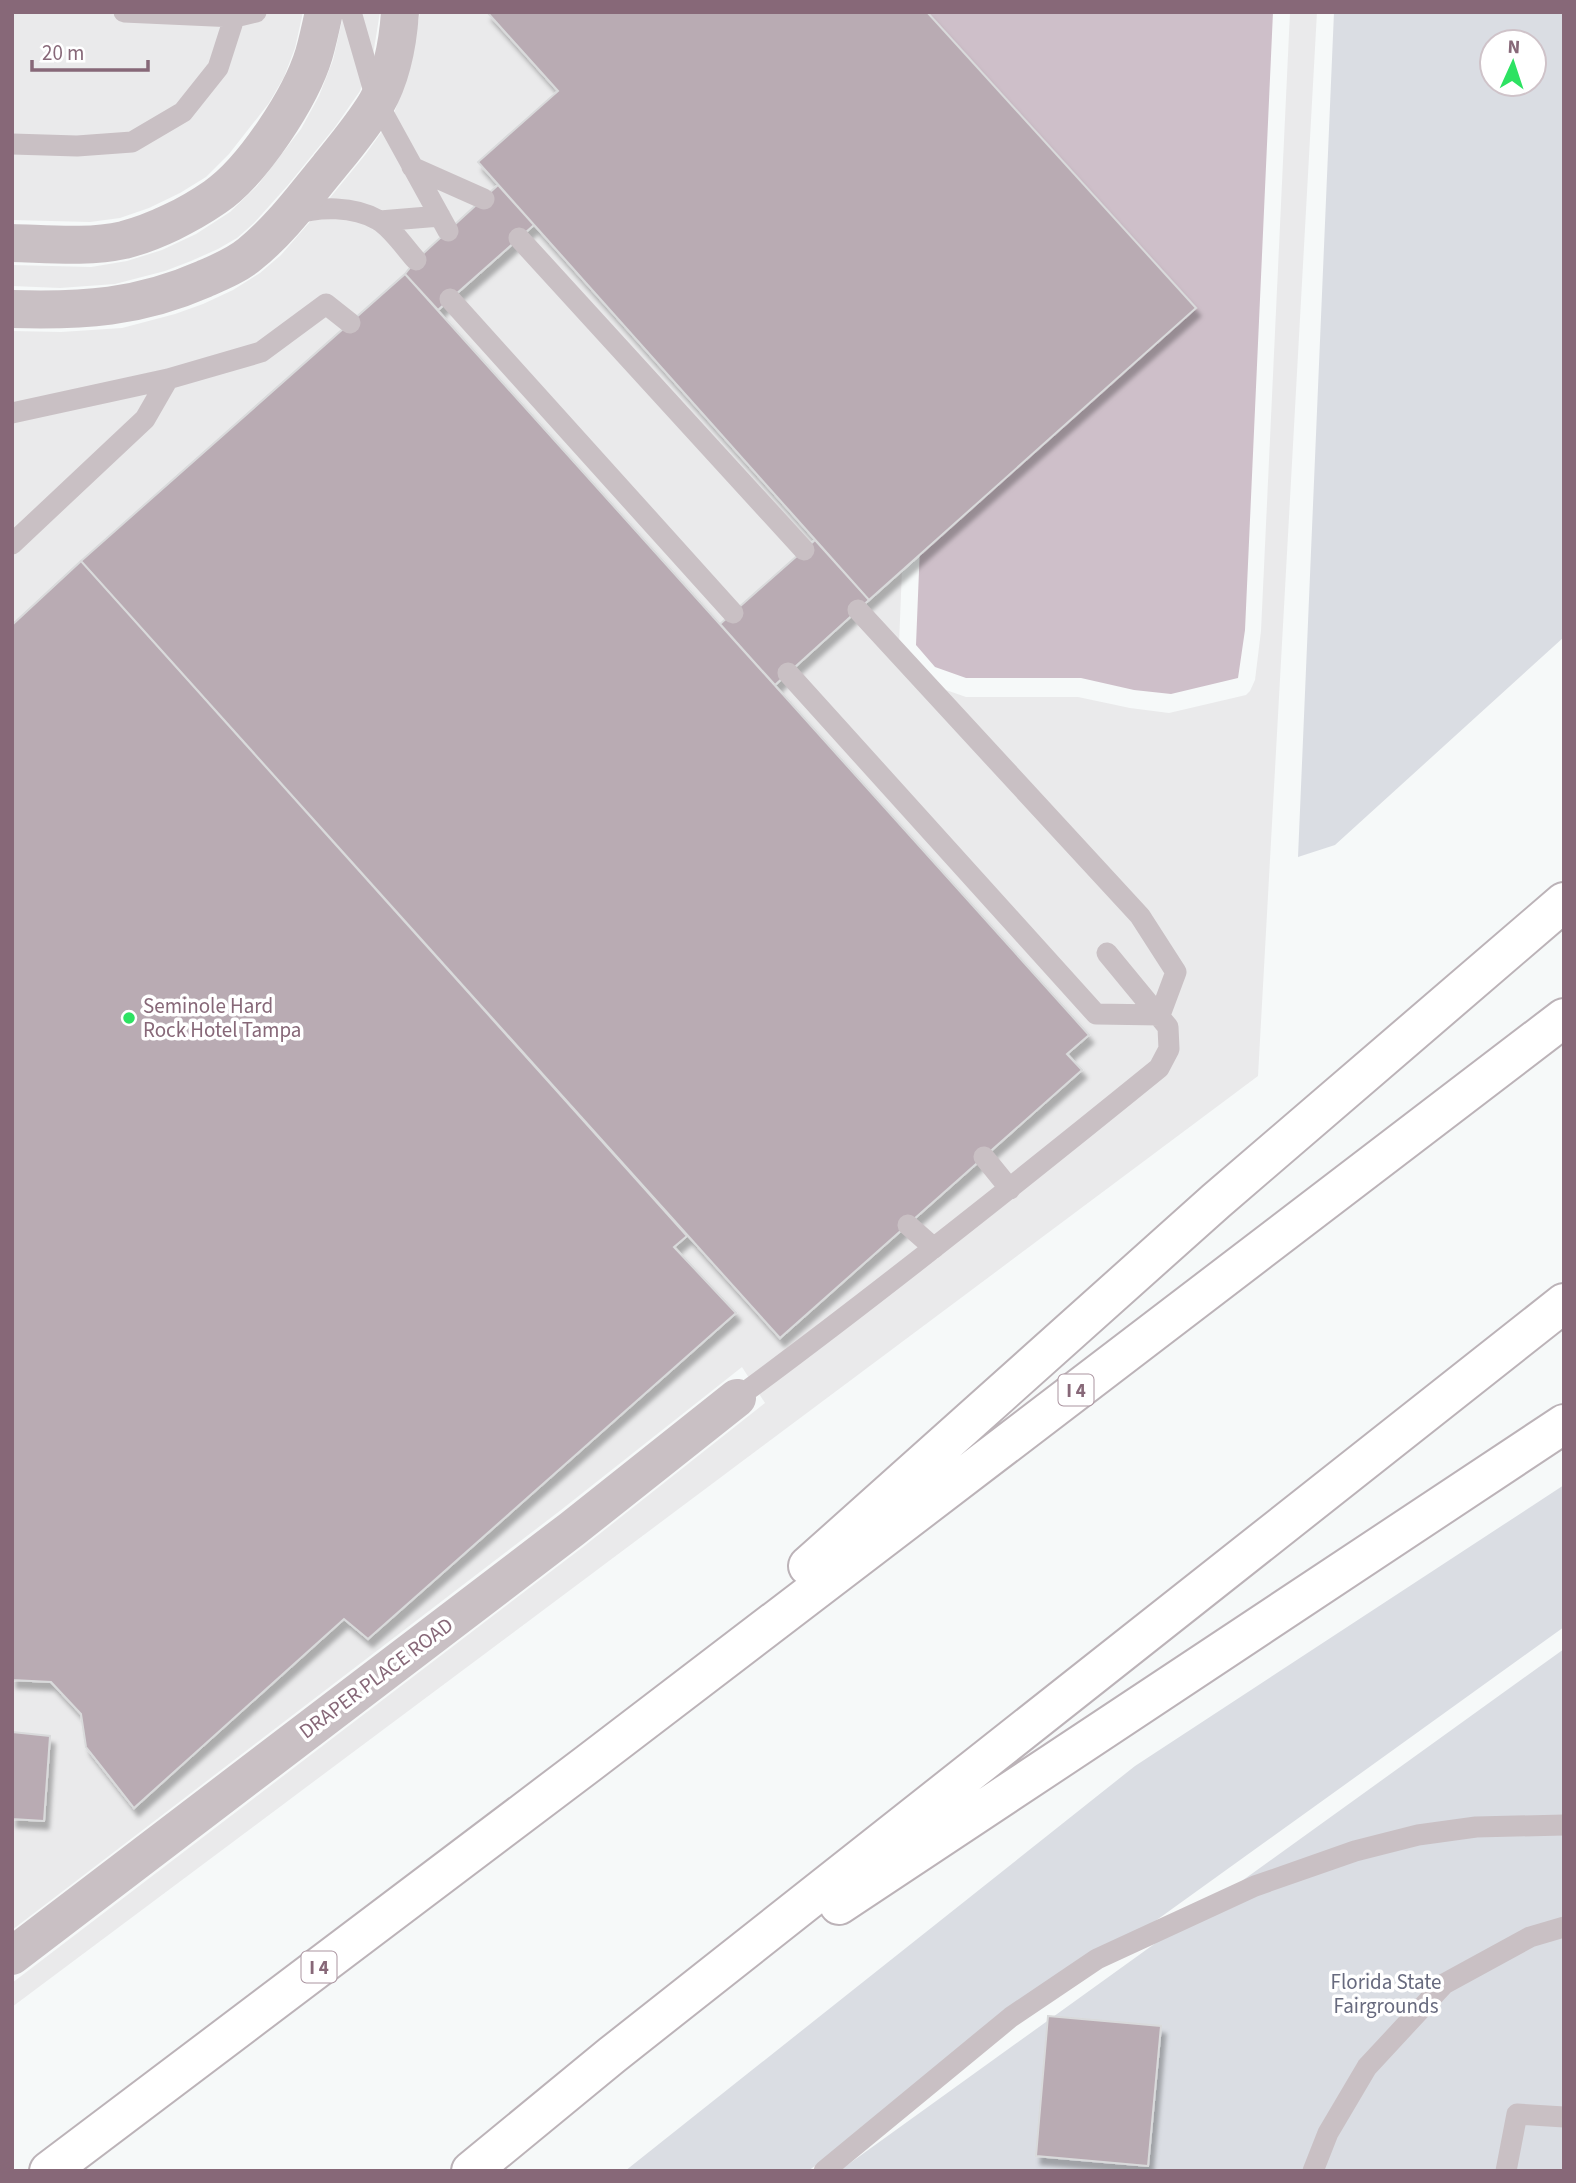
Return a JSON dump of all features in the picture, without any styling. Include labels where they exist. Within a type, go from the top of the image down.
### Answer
[{"type":"highway","points":[[589,1763],[1206,1210],[1564,902]]},
{"type":"highway","name":"I 4","points":[[50,2171],[1564,1018]]},
{"type":"highway","points":[[471,2171],[612,2055],[1564,1303]]},
{"type":"highway","points":[[612,2055],[1564,1423]]},
{"type":"street","points":[[12,243],[91,245],[124,239],[177,218],[217,196],[251,161],[285,115],[301,87],[314,55],[324,12]]},
{"type":"street","points":[[12,309],[106,307],[171,292],[226,270],[248,256],[287,217],[350,141],[377,102],[392,61],[400,12]]},
{"type":"street","name":"DRAPER PLACE ROAD","points":[[12,1956],[561,1537],[737,1398]]},
{"type":"lane","points":[[124,12],[236,15],[256,12]]},
{"type":"lane","points":[[287,217],[307,210],[353,210],[380,221],[444,224],[377,102],[351,12]]},
{"type":"lane","points":[[12,144],[77,146],[132,142],[183,112],[218,68],[236,15]]},
{"type":"lane","points":[[412,167],[484,199]]},
{"type":"lane","points":[[380,221],[416,260]]},
{"type":"lane","points":[[519,238],[804,550]]},
{"type":"lane","points":[[450,299],[733,614]]},
{"type":"lane","points":[[12,413],[167,379],[261,352],[326,304],[350,323]]},
{"type":"lane","points":[[12,544],[145,419],[167,379]]},
{"type":"lane","points":[[858,610],[1140,916],[1176,972],[1160,1015]]},
{"type":"lane","points":[[788,673],[1096,1014],[1160,1015]]},
{"type":"lane","points":[[737,1398],[1010,1189],[1159,1068],[1169,1049],[1168,1027],[1107,953]]},
{"type":"lane","points":[[984,1157],[1010,1189]]},
{"type":"lane","points":[[908,1225],[934,1248]]},
{"type":"lane","points":[[824,2171],[1011,2017],[1097,1959],[1255,1885],[1355,1851],[1418,1835],[1476,1827],[1564,1825]]},
{"type":"lane","points":[[1313,2171],[1328,2133],[1367,2067],[1444,1983],[1530,1937],[1564,1927]]},
{"type":"lane","points":[[1506,2171],[1517,2114],[1564,2117]]},
{"type":"shaded area","points":[[12,12],[303,12],[295,48],[284,77],[269,103],[229,154],[206,177],[149,208],[120,218],[90,222],[12,220]]},
{"type":"shaded area","points":[[344,12],[380,12],[373,55],[360,91],[288,185],[237,238],[165,271],[115,284],[60,288],[12,286],[12,265],[91,267],[127,261],[162,250],[196,234],[230,212],[257,186],[301,129],[319,96],[333,60]]},
{"type":"shaded area","points":[[420,12],[902,12],[923,36],[899,645],[926,683],[966,697],[1078,697],[1169,713],[1246,695],[1255,680],[1261,631],[1290,12],[1317,12],[1258,1076],[12,2007],[12,1983],[583,1547],[765,1403],[742,1367],[561,1510],[12,1930],[12,331],[61,332],[122,328],[203,304],[260,273],[281,255],[315,216],[393,116],[410,69]]},
{"type":"shaded area","points":[[927,12],[1273,12],[1245,630],[1238,678],[1171,694],[1134,690],[1081,678],[966,678],[935,667],[916,645],[941,28]]},
{"type":"green space","points":[[1334,12],[1564,12],[1564,637],[1335,845],[1298,857]]},
{"type":"green space","points":[[1564,1485],[1564,1627],[808,2171],[625,2171],[1135,1766]]},
{"type":"green space","name":"Florida State Fairgrounds","points":[[1564,1649],[1564,2171],[839,2171]]},
{"type":"building","points":[[487,12],[927,12],[1196,308],[869,600],[478,162],[558,91]]},
{"type":"building","points":[[498,185],[534,225],[438,310],[405,274],[416,260]]},
{"type":"building","points":[[405,274],[1089,1035],[1067,1054],[1082,1070],[780,1338],[81,561]]},
{"type":"building","points":[[815,540],[869,600],[775,685],[720,624]]},
{"type":"building","points":[[81,561],[687,1236],[674,1247],[736,1313],[368,1639],[344,1619],[134,1808],[86,1747],[81,1714],[51,1682],[12,1680],[12,625]]},
{"type":"building","points":[[12,1732],[50,1736],[44,1821],[12,1819]]},
{"type":"building","points":[[1048,2016],[1161,2026],[1148,2166],[1036,2156]]},
{"type":"place","name":"Seminole Hard Rock Hotel Tampa","points":[[129,1018]]}]
